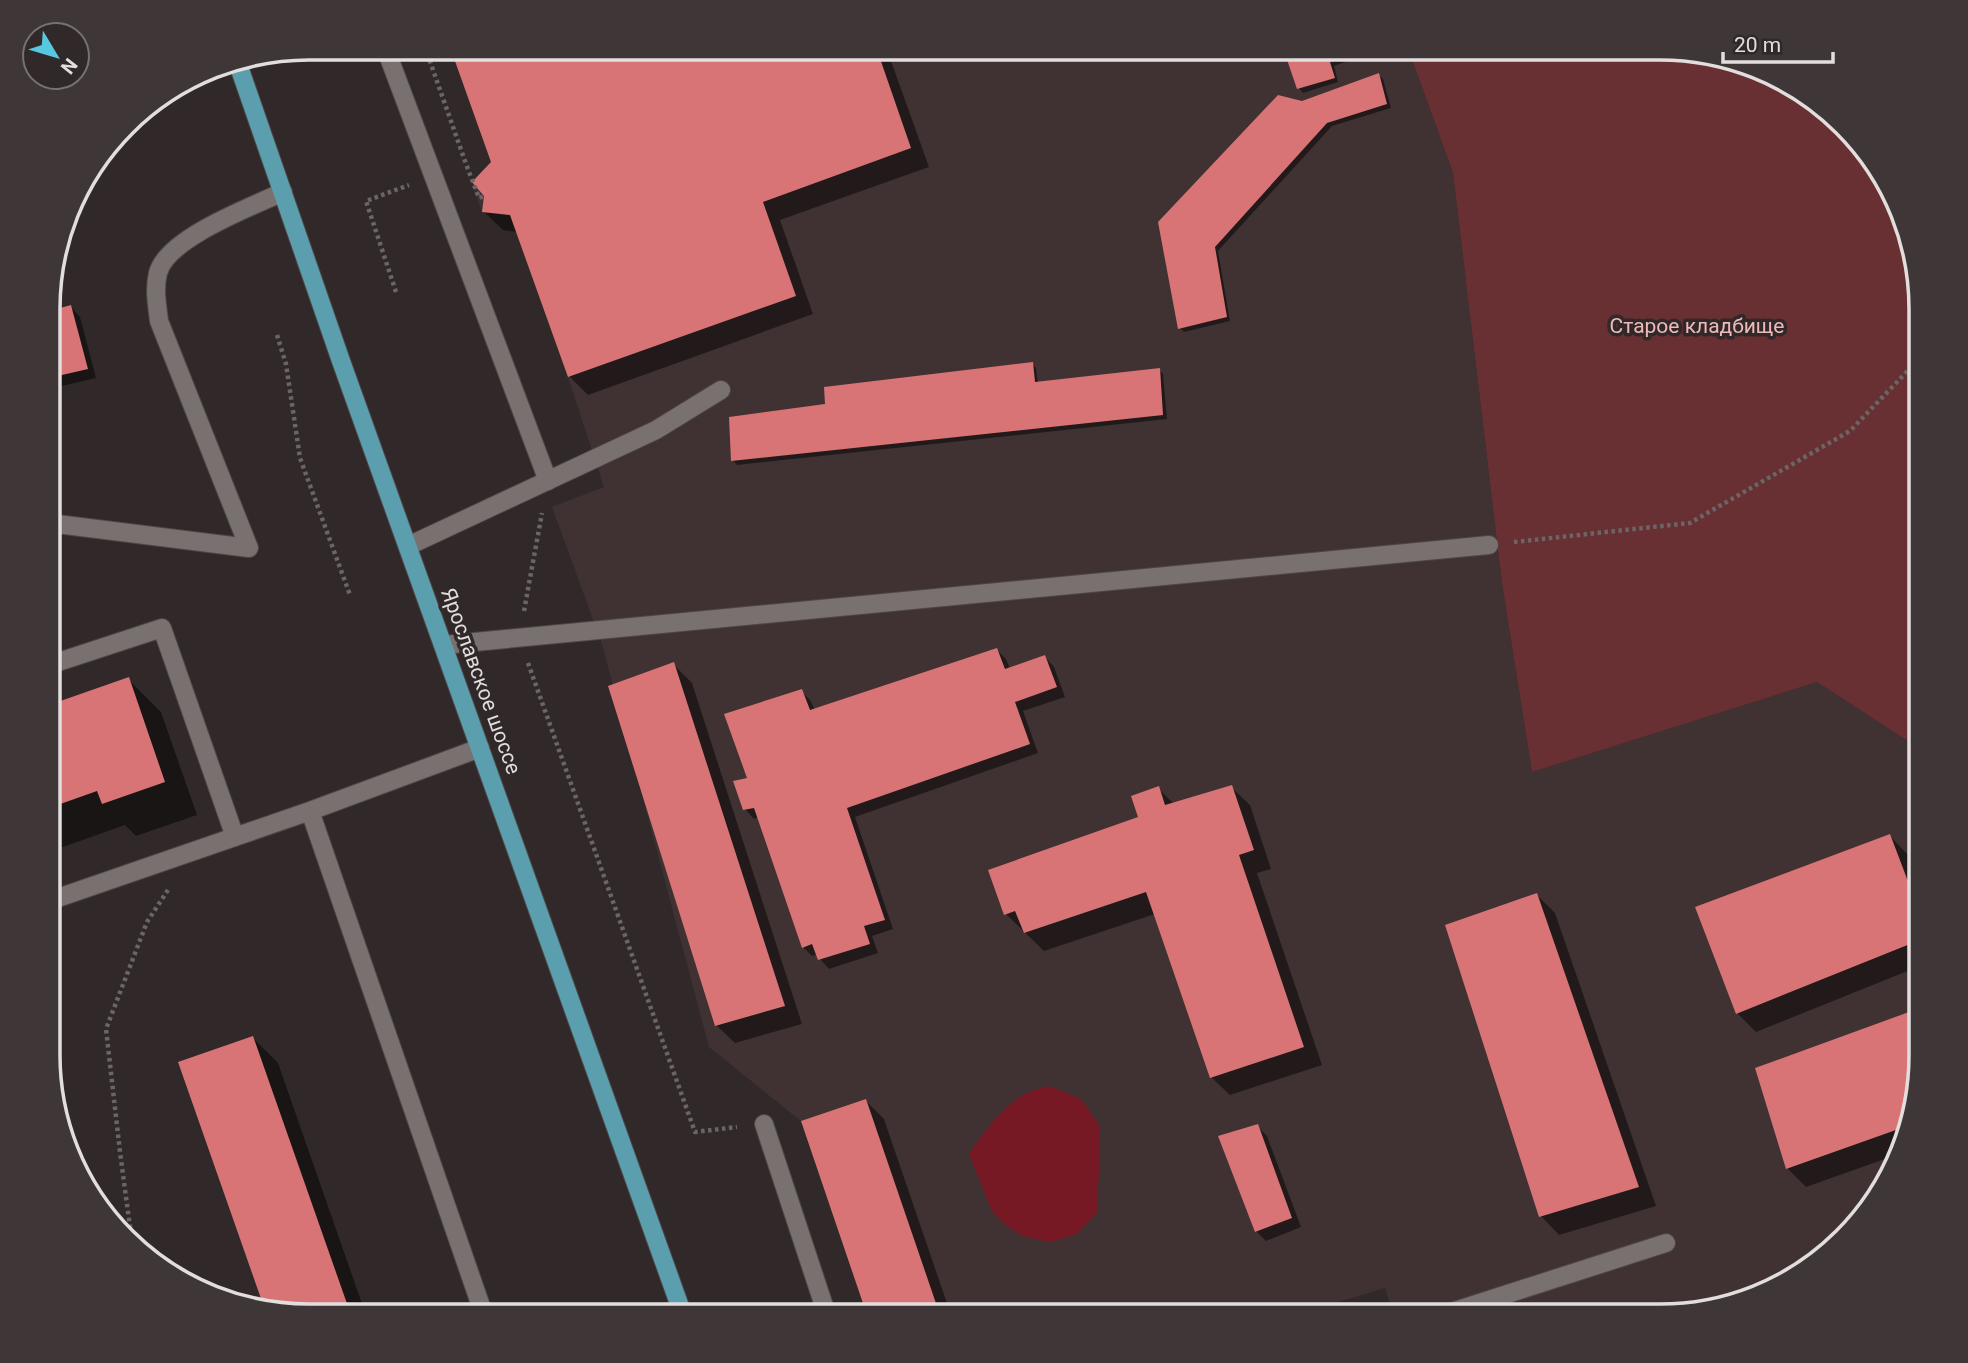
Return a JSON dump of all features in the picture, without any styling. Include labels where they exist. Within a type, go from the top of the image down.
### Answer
[{"type":"main road","name":"Ярославское шоссе","points":[[240,69],[679,1304]]},
{"type":"lane","points":[[390,60],[548,481]]},
{"type":"lane","points":[[60,524],[249,548],[159,321],[155,291],[158,269],[176,247],[197,233],[283,192]]},
{"type":"lane","points":[[408,547],[656,430],[721,390]]},
{"type":"lane","points":[[443,645],[1489,545]]},
{"type":"lane","points":[[60,662],[162,628],[235,836]]},
{"type":"lane","points":[[60,897],[310,811],[480,748]]},
{"type":"lane","points":[[310,811],[480,1304]]},
{"type":"lane","points":[[764,1124],[823,1304]]},
{"type":"lane","points":[[1476,1304],[1665,1243]]},
{"type":"path","points":[[430,60],[466,164],[480,198],[484,196]]},
{"type":"path","points":[[396,292],[366,201],[466,164]]},
{"type":"path","points":[[277,335],[286,364],[300,458],[350,595]]},
{"type":"path","points":[[1489,545],[1689,523],[1850,431],[1908,370]]},
{"type":"path","points":[[548,481],[519,638],[695,1132],[764,1124]]},
{"type":"path","points":[[130,1229],[106,1029],[147,922],[192,851]]},
{"type":"shaded area","points":[[455,60],[1412,60],[1453,173],[1502,583],[1532,772],[1817,682],[1909,742],[1908,1071],[1904,1103],[1890,1150],[1867,1193],[1836,1231],[1798,1262],[1755,1285],[1708,1299],[1676,1303],[1390,1304],[1385,1288],[1332,1304],[863,1304],[801,1121],[709,1047],[602,644],[552,507],[604,487],[510,216],[482,212],[472,182],[491,162]]},
{"type":"shaded area","points":[[1050,1086],[1081,1099],[1099,1125],[1097,1212],[1077,1234],[1051,1242],[1022,1236],[1003,1223],[991,1209],[969,1154],[993,1122],[1015,1100],[1029,1092]]},
{"type":"green space","name":"Старое кладбище","points":[[1412,60],[1676,60],[1708,64],[1755,78],[1798,101],[1824,121],[1847,144],[1867,170],[1890,213],[1904,260],[1908,292],[1909,742],[1817,682],[1532,772],[1502,583],[1453,173]]},
{"type":"building","points":[[455,60],[881,60],[911,148],[763,202],[796,296],[568,377],[510,215],[482,212],[484,196],[472,182],[491,162]]},
{"type":"building","points":[[1287,60],[1336,60],[1330,62],[1335,78],[1297,89]]},
{"type":"building","points":[[1379,73],[1387,104],[1327,123],[1215,247],[1227,317],[1178,329],[1158,222],[1278,95],[1302,101]]},
{"type":"building","points":[[71,305],[88,369],[60,375],[60,308]]},
{"type":"building","points":[[1033,362],[1035,382],[1160,368],[1163,415],[731,461],[729,417],[825,404],[824,387]]},
{"type":"building","points":[[997,648],[1005,669],[1045,655],[1057,687],[1015,702],[1030,744],[847,808],[885,920],[864,926],[870,944],[818,960],[812,944],[802,948],[754,808],[743,810],[733,781],[747,778],[724,714],[802,689],[810,710]]},
{"type":"building","points":[[674,662],[785,1006],[715,1026],[608,686]]},
{"type":"building","points":[[129,677],[165,782],[102,804],[97,791],[60,804],[60,701]]},
{"type":"building","points":[[1232,785],[1254,850],[1239,855],[1304,1047],[1210,1078],[1146,892],[1024,933],[1015,911],[1004,915],[988,870],[1138,817],[1131,796],[1159,786],[1165,805]]},
{"type":"building","points":[[1890,834],[1909,883],[1909,944],[1736,1014],[1695,907]]},
{"type":"building","points":[[1537,893],[1639,1187],[1539,1217],[1445,925]]},
{"type":"building","points":[[1909,1012],[1908,1071],[1904,1103],[1897,1130],[1786,1169],[1755,1068]]},
{"type":"building","points":[[253,1036],[347,1304],[308,1304],[261,1299],[178,1062]]},
{"type":"building","points":[[866,1099],[936,1304],[863,1304],[801,1121]]},
{"type":"building","points":[[1258,1124],[1292,1218],[1255,1232],[1218,1136]]}]
